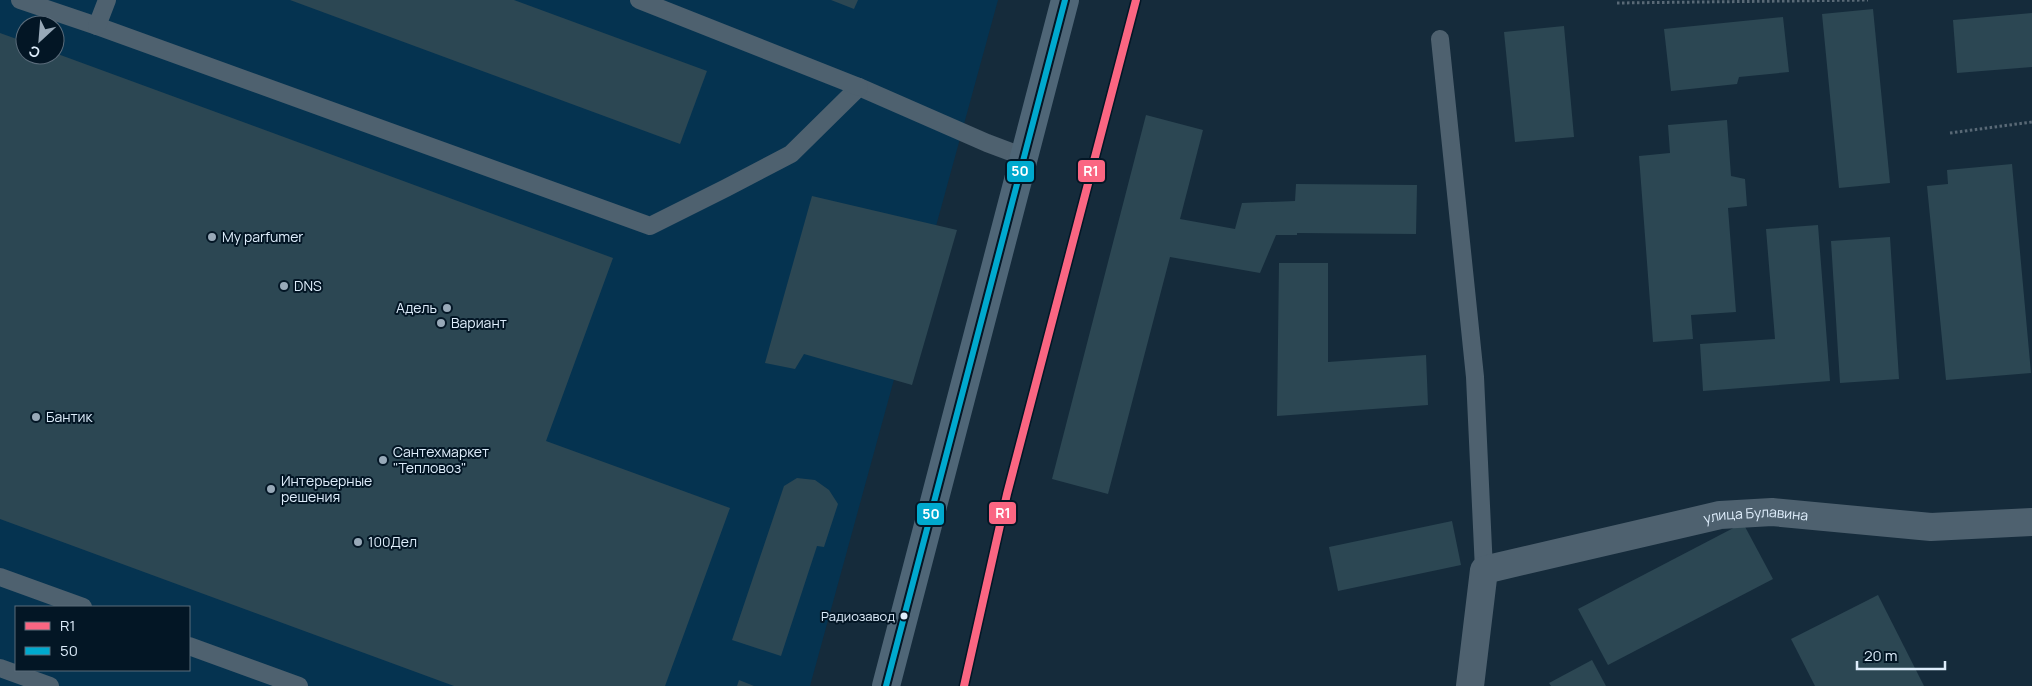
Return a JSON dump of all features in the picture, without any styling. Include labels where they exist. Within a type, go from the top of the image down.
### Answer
[{"type":"main road","points":[[886,686],[1065,0]]},
{"type":"street","name":"улица Булавина","points":[[1484,570],[1720,515],[1772,512],[1931,528],[2032,522]]},
{"type":"street","points":[[1470,686],[1484,570]]},
{"type":"lane","points":[[20,0],[97,26],[650,226],[791,154],[860,87]]},
{"type":"lane","points":[[97,26],[107,0]]},
{"type":"lane","points":[[639,0],[860,87],[987,144],[1024,157]]},
{"type":"lane","points":[[1440,40],[1475,377],[1484,570]]},
{"type":"lane","points":[[0,577],[80,606]]},
{"type":"lane","points":[[190,646],[299,686]]},
{"type":"lane","points":[[0,668],[50,686]]},
{"type":"path","points":[[1617,3],[1868,0]]},
{"type":"path","points":[[1950,133],[2032,122]]},
{"type":"shaded area","points":[[0,0],[998,0],[810,686],[0,686]]},
{"type":"building","points":[[290,0],[514,0],[707,71],[680,144]]},
{"type":"building","points":[[831,0],[858,0],[854,9]]},
{"type":"building","points":[[1873,9],[1890,183],[1839,188],[1822,14]]},
{"type":"building","points":[[2032,13],[2032,67],[1957,73],[1953,20]]},
{"type":"building","points":[[1783,17],[1789,72],[1739,77],[1737,84],[1671,91],[1664,29]]},
{"type":"building","points":[[1564,26],[1574,137],[1515,142],[1504,32]]},
{"type":"building","points":[[0,33],[15,38],[15,65],[65,65],[65,57],[613,258],[546,441],[730,508],[665,686],[454,686],[0,519]]},
{"type":"building","points":[[1146,115],[1203,130],[1180,219],[1235,229],[1242,203],[1295,201],[1296,184],[1417,185],[1416,234],[1297,233],[1297,235],[1276,235],[1260,273],[1170,257],[1108,494],[1052,479]]},
{"type":"building","points":[[1727,120],[1731,176],[1745,179],[1747,206],[1728,208],[1736,312],[1691,315],[1693,339],[1653,342],[1639,156],[1670,153],[1668,125]]},
{"type":"building","points":[[2012,164],[2031,373],[1946,380],[1927,186],[1948,184],[1947,170]]},
{"type":"building","points":[[812,196],[957,230],[912,385],[804,354],[795,369],[765,363]]},
{"type":"building","points":[[1818,225],[1830,381],[1703,391],[1700,344],[1775,339],[1766,229]]},
{"type":"building","points":[[1890,237],[1899,379],[1840,383],[1831,241]]},
{"type":"building","points":[[1279,263],[1328,263],[1328,362],[1426,355],[1428,405],[1277,416]]},
{"type":"building","points":[[797,478],[815,480],[829,490],[838,504],[824,547],[817,546],[781,656],[732,640],[784,486]]},
{"type":"building","points":[[1452,521],[1461,565],[1338,591],[1329,547]]},
{"type":"building","points":[[1743,523],[1773,579],[1608,665],[1578,609]]},
{"type":"building","points":[[1878,595],[1924,686],[1815,686],[1791,639]]},
{"type":"building","points":[[1592,660],[1606,686],[1551,686],[1549,683]]},
{"type":"building","points":[[739,680],[754,686],[737,686]]},
{"type":"transit line","name":"50","points":[[886,686],[1065,0]]},
{"type":"transit line","name":"R1","points":[[964,686],[1007,494],[1136,0]]},
{"type":"place","name":"My parfumer","points":[[212,237]]},
{"type":"place","name":"DNS","points":[[284,286]]},
{"type":"place","name":"Адель","points":[[447,308]]},
{"type":"place","name":"Вариант","points":[[441,323]]},
{"type":"place","name":"Бантик","points":[[36,417]]},
{"type":"place","name":"Сантехмаркет \"Тепловоз\"","points":[[383,460]]},
{"type":"place","name":"Интерьерные решения","points":[[271,489]]},
{"type":"place","name":"100Дел","points":[[358,542]]},
{"type":"place","name":"Радиозавод","points":[[904,616]]}]
